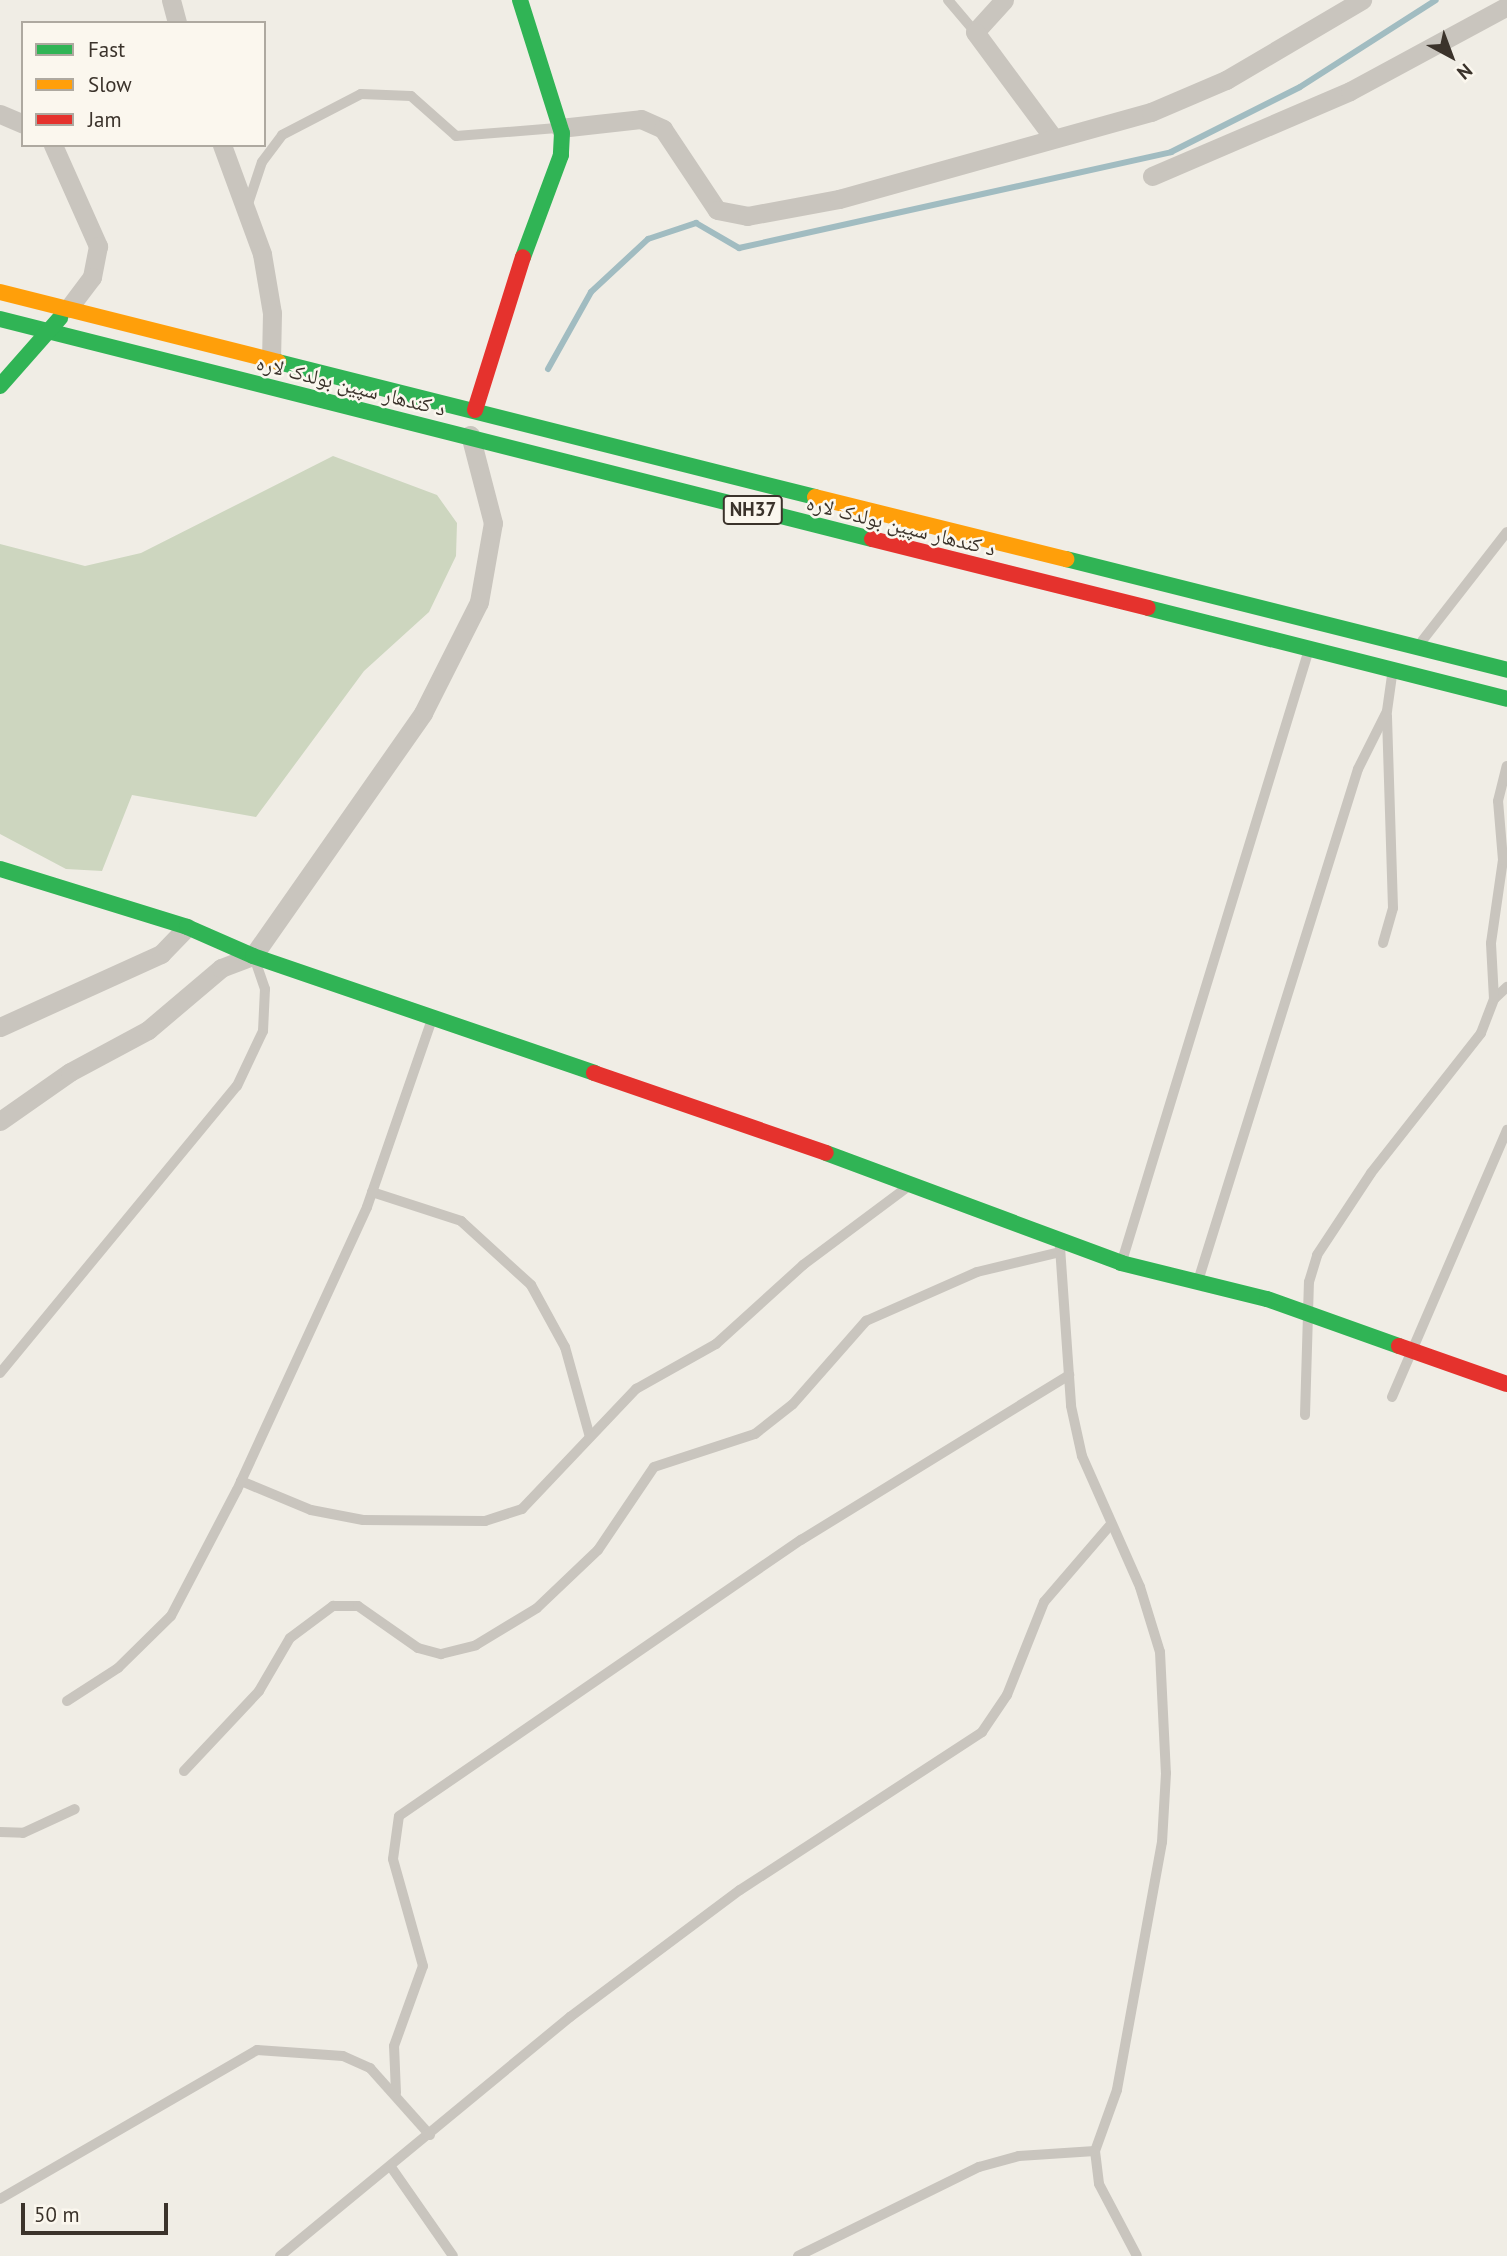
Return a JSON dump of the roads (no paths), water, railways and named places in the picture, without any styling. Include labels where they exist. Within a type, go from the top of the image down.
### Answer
[{"type":"main road","points":[[475,410],[515,275],[558,168],[560,128],[520,0]]},
{"type":"main road","name":"د کندهار سپین بولدک لاره","points":[[0,292],[1507,670]]},
{"type":"main road","points":[[0,386],[69,308]]},
{"type":"main road","name":"د کندهار سپین بولدک لاره","points":[[0,319],[1308,652],[1507,699]]},
{"type":"main road","points":[[0,869],[162,924],[187,927],[253,956],[434,1015],[912,1183],[1060,1246],[1198,1282],[1507,1384]]},
{"type":"street","points":[[171,0],[176,21]]},
{"type":"street","points":[[1004,0],[975,32],[1052,136]]},
{"type":"street","points":[[560,128],[642,119],[652,124],[683,151],[717,210],[747,216],[839,199],[1014,153],[1052,136],[1151,112],[1226,80],[1355,2]]},
{"type":"street","points":[[1152,176],[1350,91],[1507,6]]},
{"type":"street","points":[[0,114],[21,123]]},
{"type":"street","points":[[54,147],[98,246],[92,277],[69,308]]},
{"type":"street","points":[[223,147],[247,208],[269,289],[271,359]]},
{"type":"street","points":[[0,1121],[169,1016],[222,968],[253,956],[423,713],[480,601],[493,523],[469,438],[475,410]]},
{"type":"street","points":[[0,1027],[161,954],[187,927]]},
{"type":"lane","points":[[948,0],[975,32]]},
{"type":"lane","points":[[247,208],[262,162],[282,135],[361,94],[411,96],[456,136],[560,128]]},
{"type":"lane","points":[[1198,1282],[1358,769],[1387,711],[1396,673],[1507,532]]},
{"type":"lane","points":[[1121,1263],[1308,652]]},
{"type":"lane","points":[[1383,943],[1393,908],[1387,711]]},
{"type":"lane","points":[[1494,999],[1491,943],[1503,860],[1498,801],[1507,766]]},
{"type":"lane","points":[[0,1373],[141,1200],[190,1150],[242,1078],[259,1046],[265,1014],[265,989],[253,956]]},
{"type":"lane","points":[[1306,1415],[1308,1317],[1317,1255],[1371,1173],[1480,1033],[1494,999],[1507,987]]},
{"type":"lane","points":[[66,1701],[118,1668],[171,1616],[241,1481],[372,1192],[434,1015]]},
{"type":"lane","points":[[1392,1397],[1507,1130]]},
{"type":"lane","points":[[241,1481],[311,1510],[363,1520],[485,1521],[522,1509],[636,1389],[716,1344],[803,1265],[912,1183]]},
{"type":"lane","points":[[372,1192],[461,1221],[531,1285],[565,1347],[590,1437]]},
{"type":"lane","points":[[184,1771],[258,1691],[290,1639],[333,1606],[358,1606],[418,1648],[442,1654],[476,1645],[537,1608],[598,1550],[654,1467],[755,1434],[801,1396],[866,1321],[977,1272],[1060,1246],[1069,1375],[1082,1456],[1160,1652],[1166,1773],[1162,1842],[1117,2090],[1095,2151],[1099,2184],[1137,2256]]},
{"type":"lane","points":[[396,2092],[394,2046],[423,1966],[393,1859],[399,1816],[801,1540],[1069,1375]]},
{"type":"lane","points":[[280,2256],[570,2017],[740,1890],[982,1732],[1006,1695],[1044,1602],[1111,1524]]},
{"type":"lane","points":[[0,1832],[23,1833],[75,1809]]},
{"type":"lane","points":[[0,2199],[257,2050],[343,2056],[370,2068],[396,2092],[430,2135]]},
{"type":"lane","points":[[798,2256],[979,2167],[1019,2156],[1095,2151]]},
{"type":"lane","points":[[391,2167],[453,2256]]},
{"type":"waterway","points":[[548,369],[591,292],[648,239],[696,223],[739,248],[1171,152],[1300,87],[1436,0]]}]
